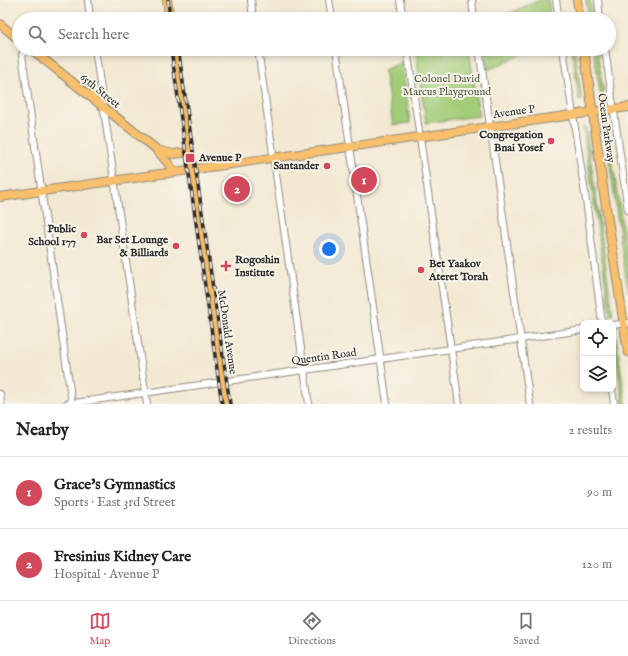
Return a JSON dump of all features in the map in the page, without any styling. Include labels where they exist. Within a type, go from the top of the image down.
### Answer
[{"type":"main road","points":[[167,0],[169,12]]},
{"type":"main road","points":[[577,0],[579,12]]},
{"type":"main road","points":[[0,24],[12,34]]},
{"type":"main road","name":"65th Street","points":[[40,56],[156,149],[174,172]]},
{"type":"main road","name":"McDonald Avenue","points":[[176,56],[226,404]]},
{"type":"main road","name":"Ocean Parkway","points":[[585,56],[626,323],[628,352]]},
{"type":"main road","name":"Avenue P","points":[[0,197],[628,107]]},
{"type":"main road","name":"65th Street","points":[[156,149],[173,154],[190,152]]},
{"type":"street","points":[[88,0],[89,12]]},
{"type":"street","points":[[251,0],[253,12]]},
{"type":"street","points":[[329,0],[331,12]]},
{"type":"street","points":[[400,0],[402,12]]},
{"type":"street","points":[[472,0],[473,12]]},
{"type":"street","points":[[556,0],[558,12]]},
{"type":"street","points":[[598,0],[599,12]]},
{"type":"street","points":[[22,56],[71,404]]},
{"type":"street","points":[[96,56],[147,404]]},
{"type":"street","points":[[259,56],[309,404]]},
{"type":"street","points":[[337,56],[387,404]]},
{"type":"street","points":[[408,56],[459,404]]},
{"type":"street","points":[[480,56],[530,404]]},
{"type":"street","points":[[564,56],[587,207],[602,320]]},
{"type":"street","name":"Ocean Parkway","points":[[606,56],[628,210]]},
{"type":"street","points":[[616,325],[626,323]]},
{"type":"street","name":"Quentin Road","points":[[71,404],[580,330]]},
{"type":"street","points":[[612,392],[614,404]]},
{"type":"street","points":[[0,394],[1,404]]},
{"type":"green space","points":[[539,0],[548,0],[550,12],[512,12]]},
{"type":"green space","points":[[586,0],[590,0],[592,12],[588,12]]},
{"type":"green space","name":"Colonel David Marcus Playground","points":[[416,56],[470,56],[479,116],[426,123]]},
{"type":"green space","points":[[485,56],[519,56],[488,70]]},
{"type":"green space","points":[[573,56],[576,56],[582,100],[579,101]]},
{"type":"green space","points":[[594,56],[598,56],[604,97],[601,97]]},
{"type":"green space","name":"Colonel David Marcus Playground","points":[[402,62],[410,123],[393,125],[384,70]]},
{"type":"green space","points":[[607,123],[628,265],[628,292],[604,124]]},
{"type":"green space","points":[[583,127],[586,127],[613,315],[610,315]]},
{"type":"green space","points":[[616,336],[626,404],[623,404],[616,356]]},
{"type":"railway","points":[[168,0],[169,12]]},
{"type":"railway","points":[[172,56],[222,404]]},
{"type":"railway","points":[[179,56],[230,404]]},
{"type":"place","name":"Congregation Bnai Yosef","points":[[551,141]]},
{"type":"place","name":"Avenue P","points":[[190,158]]},
{"type":"place","name":"Santander","points":[[327,166]]},
{"type":"place","name":"Grace's Gymnastics","points":[[364,180]]},
{"type":"place","name":"Fresinius Kidney Care","points":[[237,189]]},
{"type":"place","name":"Public School 177","points":[[84,235]]},
{"type":"place","name":"Bar Set Lounge & Billiards","points":[[176,246]]},
{"type":"place","name":"Rogoshin Institute","points":[[226,266]]},
{"type":"place","name":"Bet Yaakov Ateret Torah","points":[[421,270]]}]
